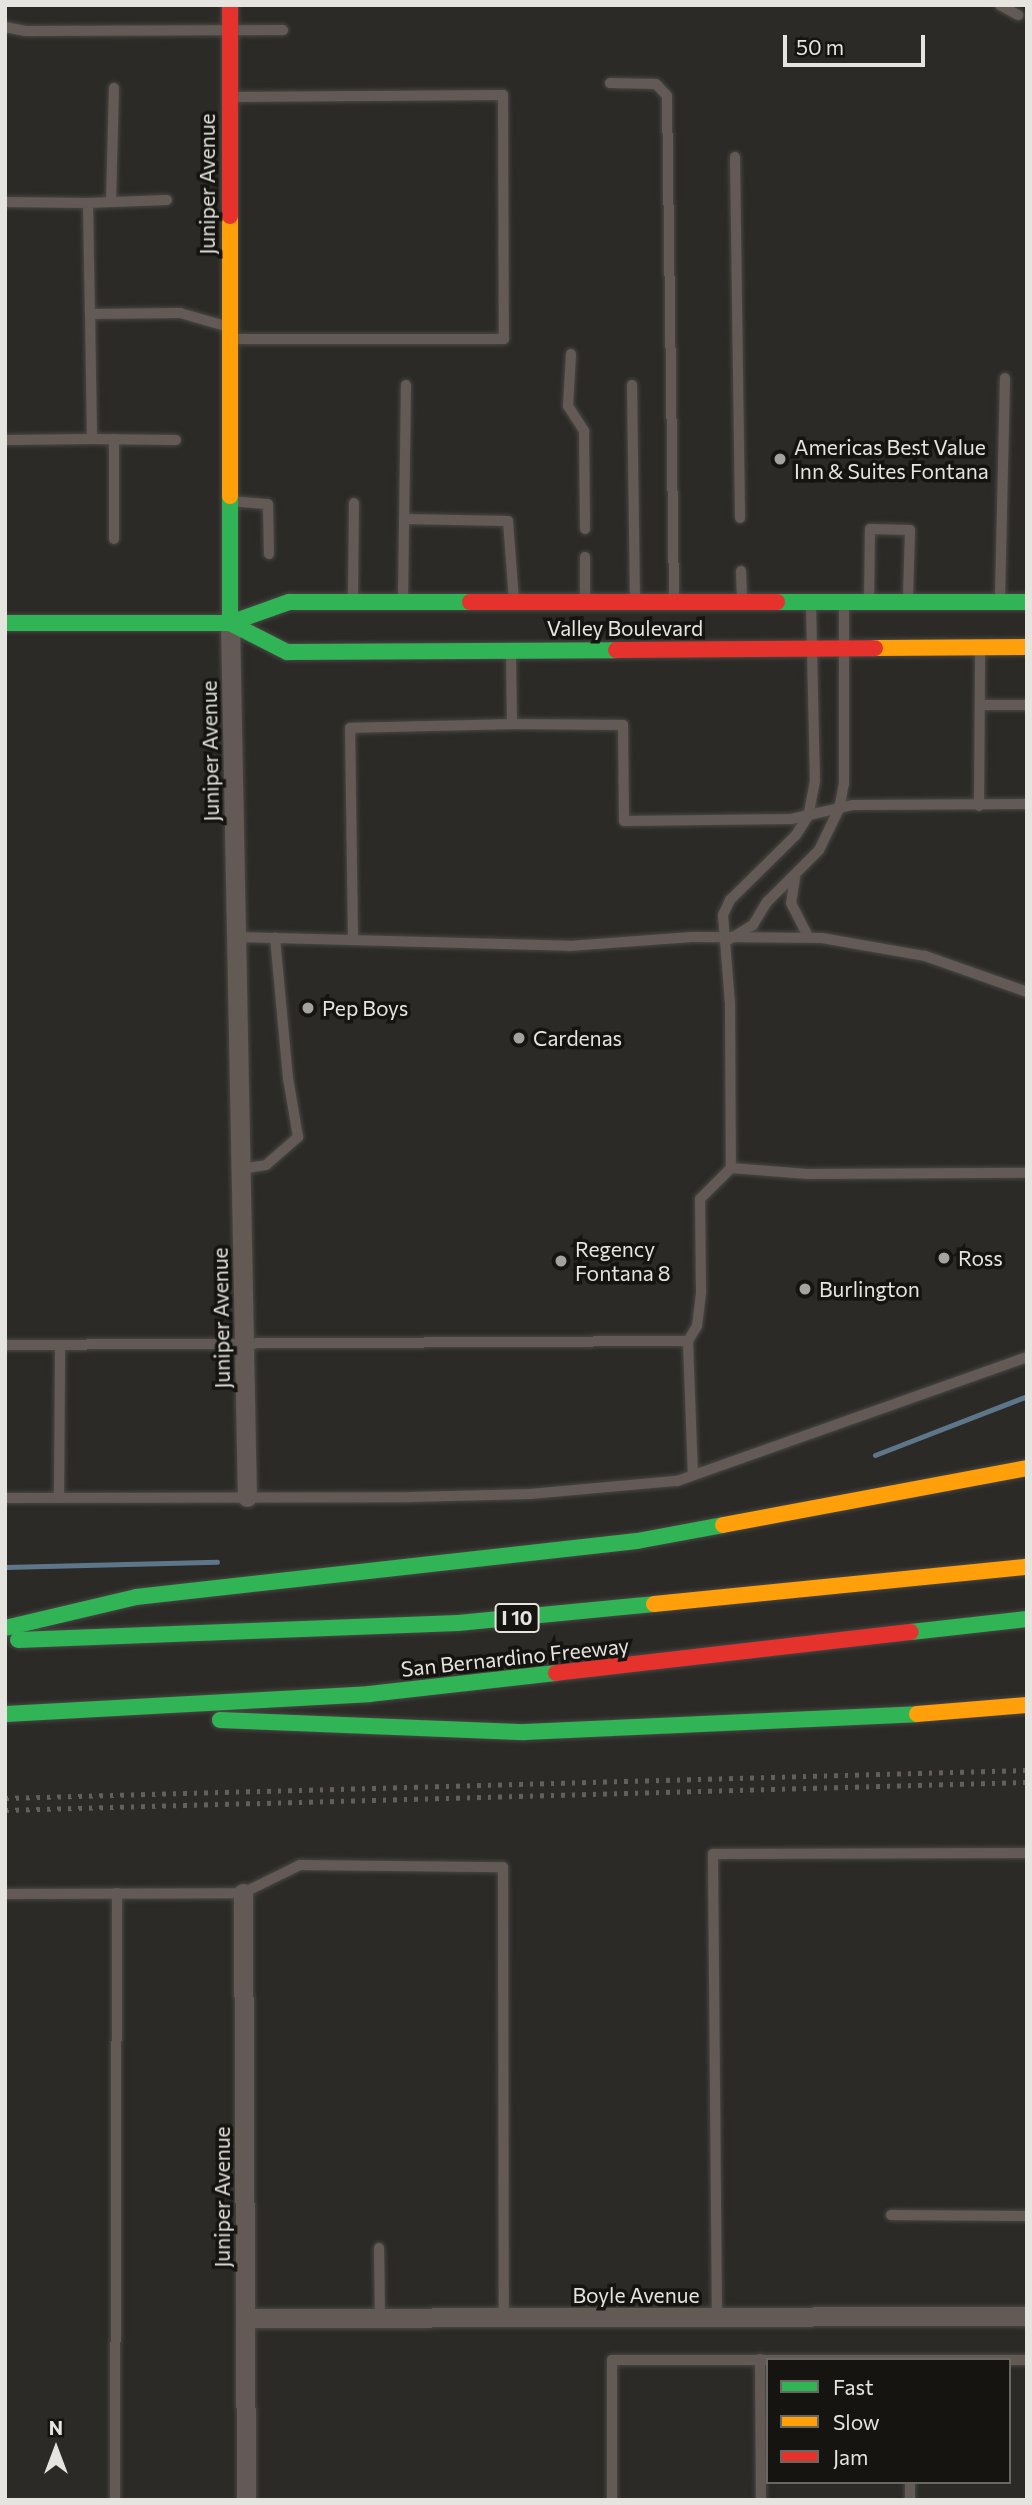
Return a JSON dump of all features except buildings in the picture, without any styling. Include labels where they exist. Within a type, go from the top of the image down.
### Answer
[{"type":"main road","name":"Juniper Avenue","points":[[230,5],[230,623]]},
{"type":"main road","name":"Valley Boulevard","points":[[5,623],[230,623],[289,602],[1027,602]]},
{"type":"main road","name":"Valley Boulevard","points":[[230,623],[287,652],[1027,647]]},
{"type":"main road","points":[[5,1628],[136,1597],[651,1539],[1027,1468]]},
{"type":"main road","name":"San Bernardino Freeway","points":[[5,1641],[458,1623],[1027,1567]]},
{"type":"main road","name":"San Bernardino Freeway","points":[[5,1714],[119,1710],[369,1694],[1027,1619]]},
{"type":"main road","points":[[119,1710],[272,1726],[525,1732],[836,1720],[1027,1705]]},
{"type":"street","name":"Juniper Avenue","points":[[230,623],[247,1497]]},
{"type":"street","name":"Juniper Avenue","points":[[243,1894],[246,2500]]},
{"type":"street","name":"Boyle Avenue","points":[[245,2318],[1027,2316]]},
{"type":"lane","points":[[1000,5],[1018,15]]},
{"type":"lane","points":[[5,27],[26,31],[283,30]]},
{"type":"lane","points":[[610,83],[656,84],[667,96],[674,601]]},
{"type":"lane","points":[[111,202],[114,88]]},
{"type":"lane","points":[[90,314],[180,313],[230,333],[504,339],[503,95],[230,97]]},
{"type":"lane","points":[[735,157],[740,518]]},
{"type":"lane","points":[[5,202],[167,200]]},
{"type":"lane","points":[[88,203],[92,439]]},
{"type":"lane","points":[[571,354],[568,405],[584,431],[585,529]]},
{"type":"lane","points":[[1000,601],[1005,378]]},
{"type":"lane","points":[[403,601],[406,384]]},
{"type":"lane","points":[[632,385],[635,601]]},
{"type":"lane","points":[[114,439],[114,539]]},
{"type":"lane","points":[[5,440],[176,440]]},
{"type":"lane","points":[[230,501],[268,504],[270,554]]},
{"type":"lane","points":[[353,601],[354,503]]},
{"type":"lane","points":[[404,519],[508,521],[514,601]]},
{"type":"lane","points":[[869,602],[870,529],[910,530],[908,602]]},
{"type":"lane","points":[[585,557],[585,600]]},
{"type":"lane","points":[[741,571],[742,601]]},
{"type":"lane","points":[[693,1475],[688,1340],[697,1326],[701,1291],[700,1199],[732,1168],[727,941],[723,915],[730,900],[796,835],[808,816],[815,781],[811,601]]},
{"type":"lane","points":[[727,941],[753,925],[767,902],[796,876],[819,850],[839,809],[844,783],[844,602]]},
{"type":"lane","points":[[979,806],[980,648]]},
{"type":"lane","points":[[511,650],[512,724]]},
{"type":"lane","points":[[980,705],[1027,705]]},
{"type":"lane","points":[[352,939],[350,727],[623,725],[624,821],[808,816],[839,809],[1027,804]]},
{"type":"lane","points":[[796,876],[791,903],[809,938]]},
{"type":"lane","points":[[236,937],[569,946],[692,937],[727,941],[809,938],[925,956],[1027,992]]},
{"type":"lane","points":[[241,1169],[266,1165],[298,1136],[288,1078],[275,938]]},
{"type":"lane","points":[[732,1168],[808,1174],[1027,1173]]},
{"type":"lane","points":[[5,1345],[244,1347],[688,1340]]},
{"type":"lane","points":[[59,1498],[60,1346]]},
{"type":"lane","points":[[5,1498],[530,1494],[677,1481],[1027,1357]]},
{"type":"lane","points":[[717,2318],[713,1854],[1027,1853]]},
{"type":"lane","points":[[5,1894],[243,1894],[300,1865],[503,1867],[504,2318]]},
{"type":"lane","points":[[115,2500],[117,1894]]},
{"type":"lane","points":[[891,2215],[1027,2216]]},
{"type":"lane","points":[[379,2248],[380,2318]]},
{"type":"lane","points":[[760,2358],[761,2500]]},
{"type":"lane","points":[[612,2500],[612,2360],[766,2358]]},
{"type":"waterway","points":[[875,1455],[1027,1396]]},
{"type":"waterway","points":[[5,1567],[217,1562]]},
{"type":"railway","points":[[5,1798],[1027,1770]]},
{"type":"railway","points":[[5,1810],[1027,1782]]},
{"type":"traffic: fast","points":[[230,496],[230,623]]},
{"type":"traffic: fast","points":[[5,623],[230,623],[289,602],[470,602]]},
{"type":"traffic: fast","points":[[777,602],[1027,602]]},
{"type":"traffic: fast","points":[[230,623],[287,652],[616,650]]},
{"type":"traffic: fast","points":[[5,1628],[136,1597],[637,1541],[723,1525]]},
{"type":"traffic: fast","points":[[18,1640],[458,1623],[654,1604]]},
{"type":"traffic: fast","points":[[911,1632],[1027,1619]]},
{"type":"traffic: fast","points":[[5,1714],[369,1694],[556,1673]]},
{"type":"traffic: fast","points":[[220,1720],[525,1732],[917,1714]]},
{"type":"traffic: slow","points":[[230,216],[230,496]]},
{"type":"traffic: slow","points":[[875,648],[1027,647]]},
{"type":"traffic: slow","points":[[723,1525],[1027,1468]]},
{"type":"traffic: slow","points":[[654,1604],[1027,1567]]},
{"type":"traffic: slow","points":[[917,1714],[1027,1705]]},
{"type":"traffic: jam","points":[[230,5],[230,216]]},
{"type":"traffic: jam","points":[[470,602],[777,602]]},
{"type":"traffic: jam","points":[[616,650],[875,648]]},
{"type":"traffic: jam","points":[[556,1673],[911,1632]]},
{"type":"place","name":"Americas Best Value Inn & Suites Fontana","points":[[780,459]]},
{"type":"place","name":"Pep Boys","points":[[308,1008]]},
{"type":"place","name":"Cardenas","points":[[519,1038]]},
{"type":"place","name":"Ross","points":[[944,1258]]},
{"type":"place","name":"Regency Fontana 8","points":[[561,1261]]},
{"type":"place","name":"Burlington","points":[[805,1289]]}]
